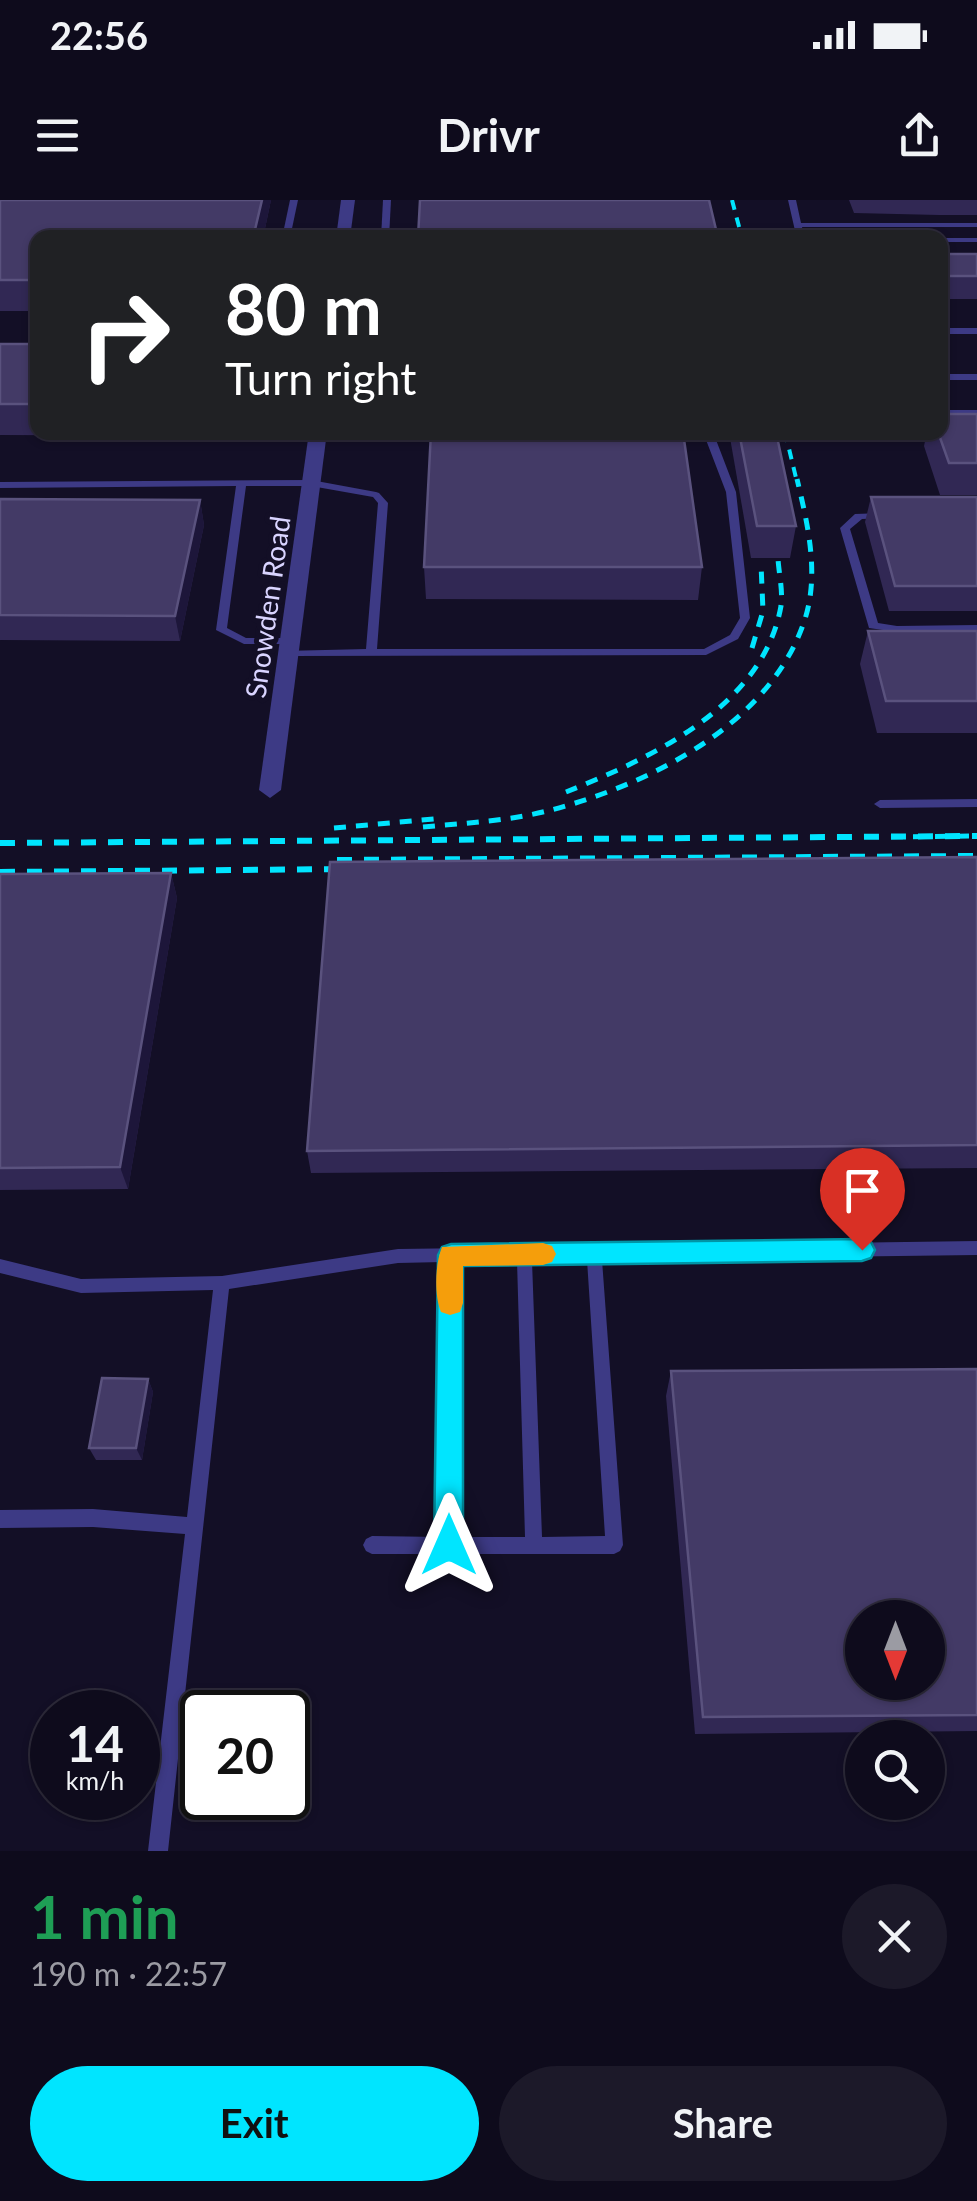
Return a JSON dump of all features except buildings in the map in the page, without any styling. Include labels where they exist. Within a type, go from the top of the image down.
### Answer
[{"type":"street","points":[[344,230],[348,200]]},
{"type":"street","name":"Snowden Road","points":[[270,790],[316,440]]},
{"type":"lane","points":[[288,230],[294,200]]},
{"type":"lane","points":[[385,230],[387,200]]},
{"type":"lane","points":[[792,200],[799,230]]},
{"type":"lane","points":[[798,225],[977,225]]},
{"type":"lane","points":[[948,240],[977,240]]},
{"type":"lane","points":[[948,331],[977,331]]},
{"type":"lane","points":[[948,377],[977,377]]},
{"type":"lane","points":[[948,414],[977,413]]},
{"type":"lane","points":[[241,484],[221,630],[244,641],[372,652],[706,652],[734,637],[745,618],[730,492],[711,440]]},
{"type":"lane","points":[[0,485],[311,483],[376,495],[383,504],[372,652]]},
{"type":"lane","points":[[898,515],[859,516],[844,528],[872,626],[977,628]]},
{"type":"lane","points":[[880,804],[977,803]]},
{"type":"lane","points":[[0,1266],[81,1286],[222,1283],[398,1256],[977,1248]]},
{"type":"lane","points":[[524,1254],[534,1546]]},
{"type":"lane","points":[[372,1545],[614,1545],[594,1254]]},
{"type":"lane","points":[[449,1545],[451,1255]]},
{"type":"lane","points":[[158,1851],[222,1283]]},
{"type":"lane","points":[[0,1519],[93,1518],[195,1526]]},
{"type":"railway","points":[[732,200],[740,230]]},
{"type":"railway","points":[[787,440],[797,482]]},
{"type":"railway","points":[[423,827],[520,817],[589,799],[665,766],[735,720],[764,691],[787,659],[809,605],[811,550],[797,479]]},
{"type":"railway","points":[[566,792],[667,745],[699,724],[752,673],[770,642],[781,606],[778,559]]},
{"type":"railway","points":[[752,648],[763,611],[761,564]]},
{"type":"railway","points":[[334,828],[434,819]]},
{"type":"railway","points":[[0,843],[977,836],[891,837]]},
{"type":"railway","points":[[337,860],[977,856]]},
{"type":"railway","points":[[0,872],[355,869]]},
{"type":"slow traffic","points":[[450,1303],[451,1255],[543,1254]]},
{"type":"route","points":[[449,1545],[451,1255],[862,1250]]}]
